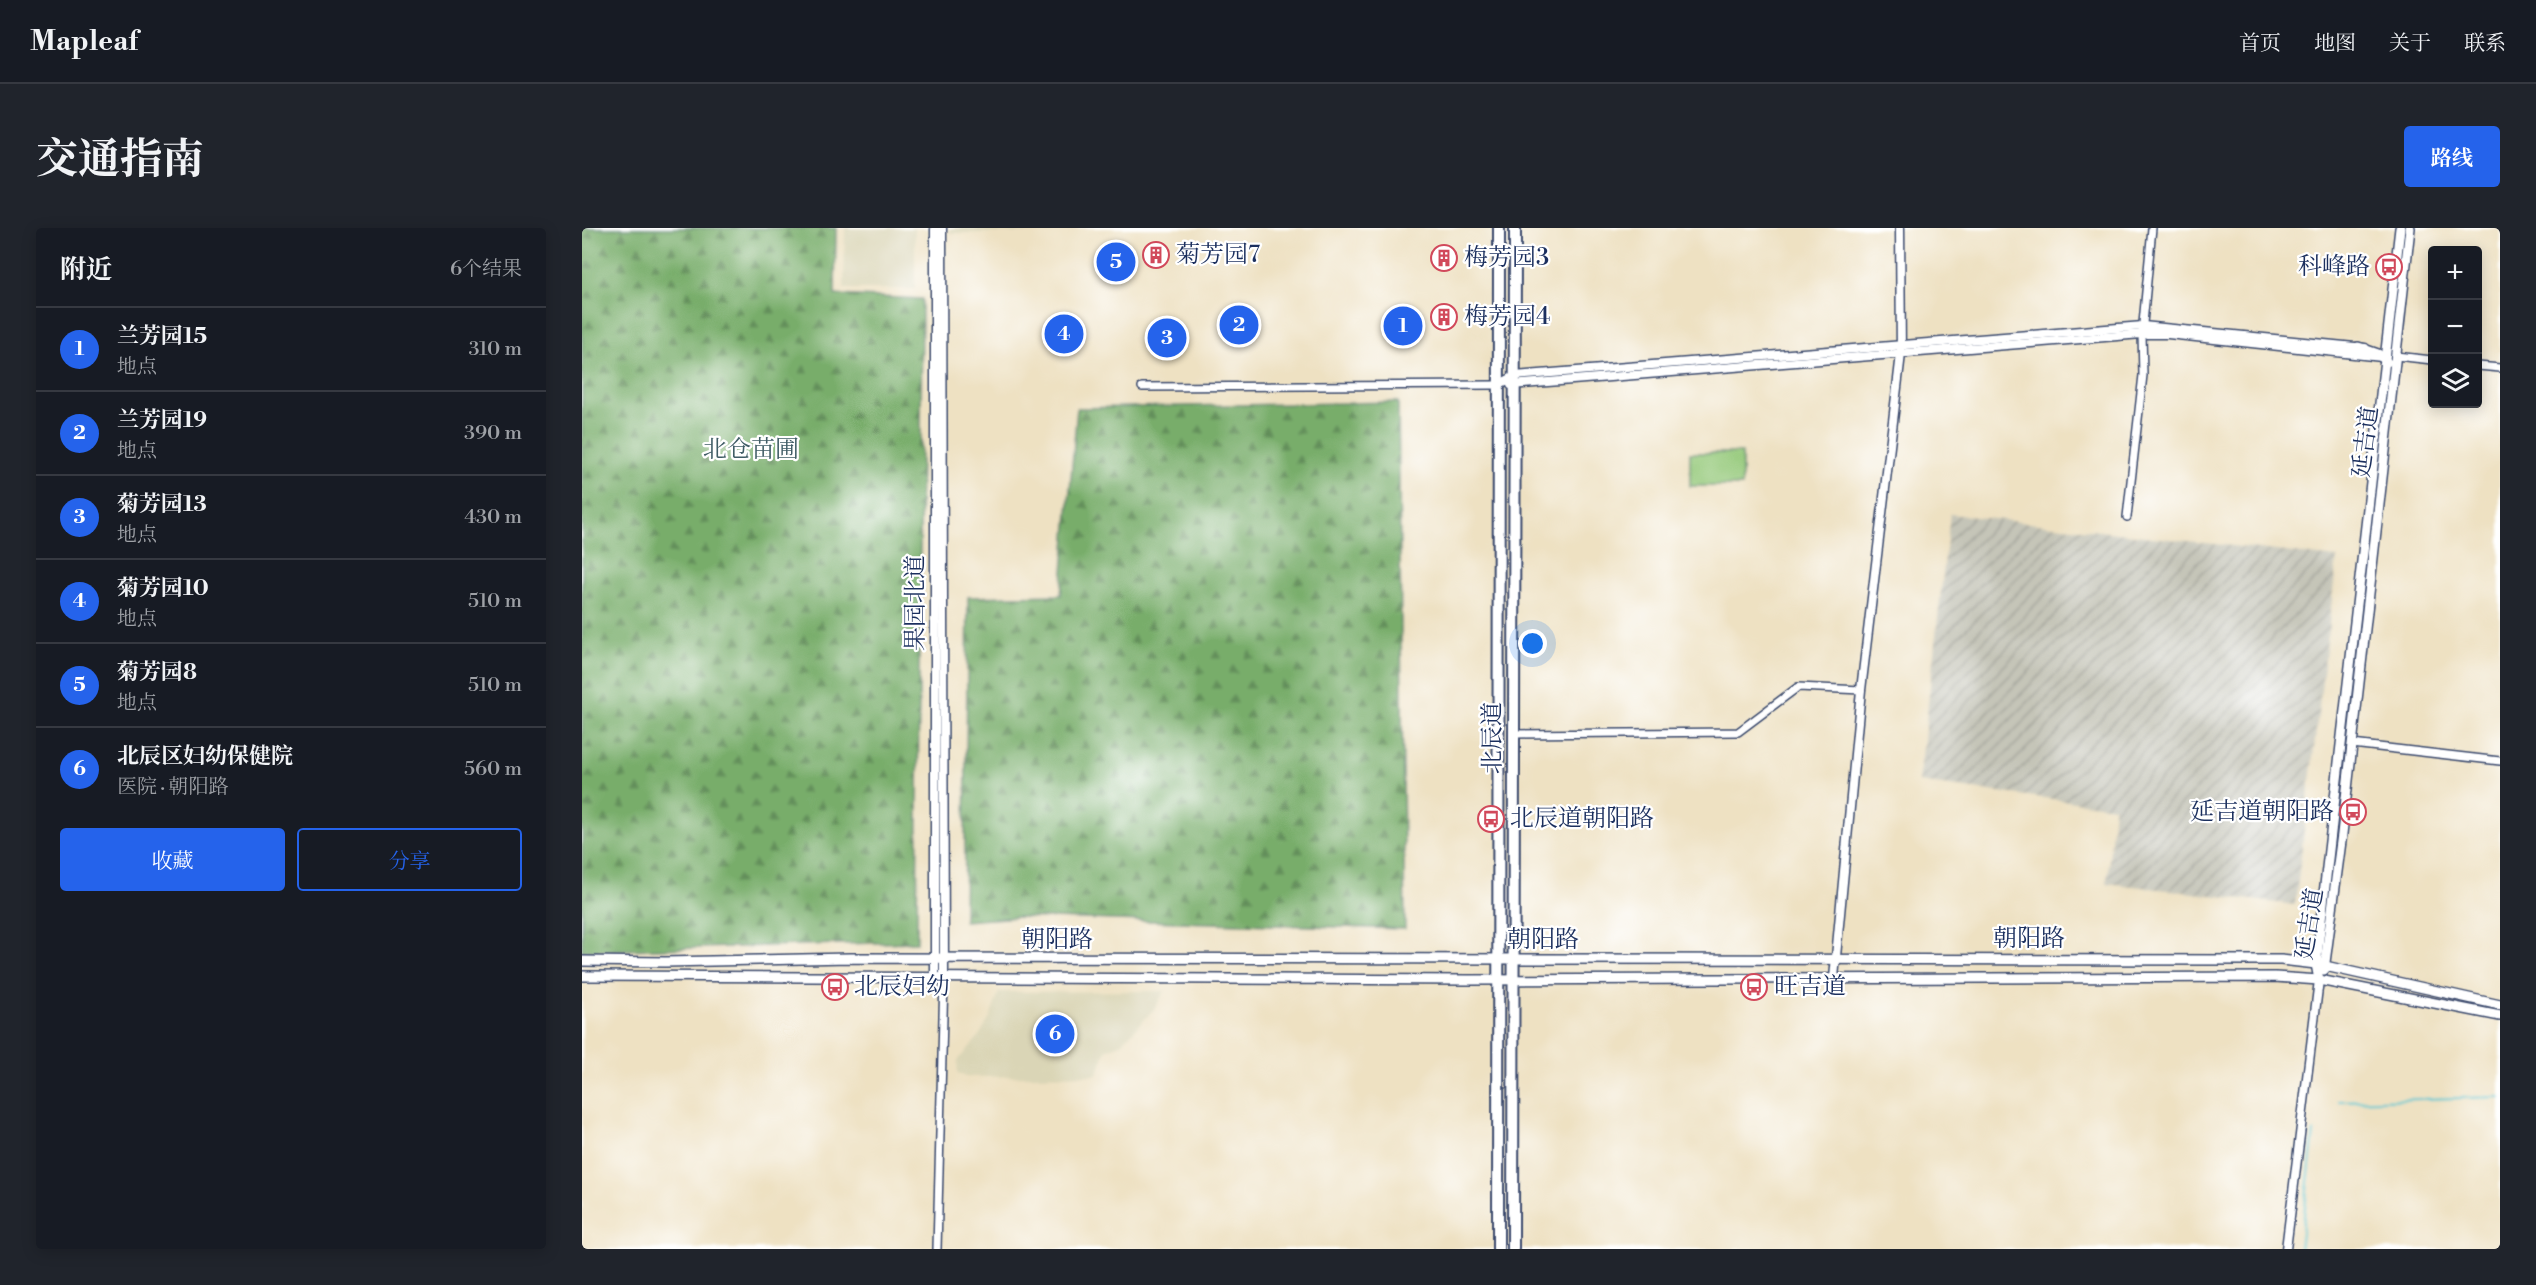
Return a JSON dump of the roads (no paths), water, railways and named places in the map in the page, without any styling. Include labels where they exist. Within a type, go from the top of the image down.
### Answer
[{"type":"main road","name":"北辰道","points":[[1498,228],[1498,1249]]},
{"type":"main road","name":"北辰道","points":[[1513,1249],[1515,228]]},
{"type":"main road","name":"延吉道","points":[[2319,980],[2316,964],[2400,228]]},
{"type":"main road","name":"延吉道","points":[[2319,980],[2326,966],[2410,228]]},
{"type":"main road","points":[[2358,347],[2384,356],[2390,366],[2393,381]]},
{"type":"main road","name":"朝阳路","points":[[582,962],[940,959],[2186,958],[2282,960],[2326,966],[2500,1005]]},
{"type":"main road","name":"朝阳路","points":[[582,976],[1497,980],[2254,977],[2319,980],[2500,1016]]},
{"type":"street","name":"果园北道","points":[[935,228],[940,959]]},
{"type":"street","name":"果园北道","points":[[940,978],[942,228]]},
{"type":"street","points":[[1834,978],[1834,958],[1861,690],[1901,350],[1900,228]]},
{"type":"street","points":[[2127,517],[2143,375],[2143,330],[2152,228]]},
{"type":"street","points":[[1142,387],[1498,385],[1515,381],[2143,330],[2358,347]]},
{"type":"street","points":[[2143,330],[2428,359]]},
{"type":"street","points":[[2482,366],[2500,368]]},
{"type":"street","points":[[1513,734],[1738,732],[1798,687],[1861,690]]},
{"type":"street","points":[[2352,744],[2500,761]]},
{"type":"street","points":[[937,1249],[940,978]]},
{"type":"street","points":[[2286,1249],[2319,980]]},
{"type":"waterway","points":[[2339,1101],[2500,1097]]},
{"type":"waterway","points":[[2300,1249],[2314,1131]]},
{"type":"place","name":"菊芳园7","points":[[1156,255]]},
{"type":"place","name":"梅芳园3","points":[[1444,258]]},
{"type":"place","name":"菊芳园8","points":[[1116,262]]},
{"type":"place","name":"科峰路","points":[[2389,267]]},
{"type":"place","name":"梅芳园4","points":[[1444,317]]},
{"type":"place","name":"兰芳园19","points":[[1239,325]]},
{"type":"place","name":"兰芳园15","points":[[1403,326]]},
{"type":"place","name":"菊芳园10","points":[[1064,334]]},
{"type":"place","name":"菊芳园13","points":[[1167,338]]},
{"type":"place","name":"延吉道朝阳路","points":[[2353,812]]},
{"type":"place","name":"北辰道朝阳路","points":[[1491,819]]},
{"type":"place","name":"北辰妇幼","points":[[835,987]]},
{"type":"place","name":"旺吉道","points":[[1754,987]]},
{"type":"place","name":"北辰区妇幼保健院","points":[[1055,1034]]},
{"type":"park label","name":"北仓苗圃","points":[[751,450]]}]
